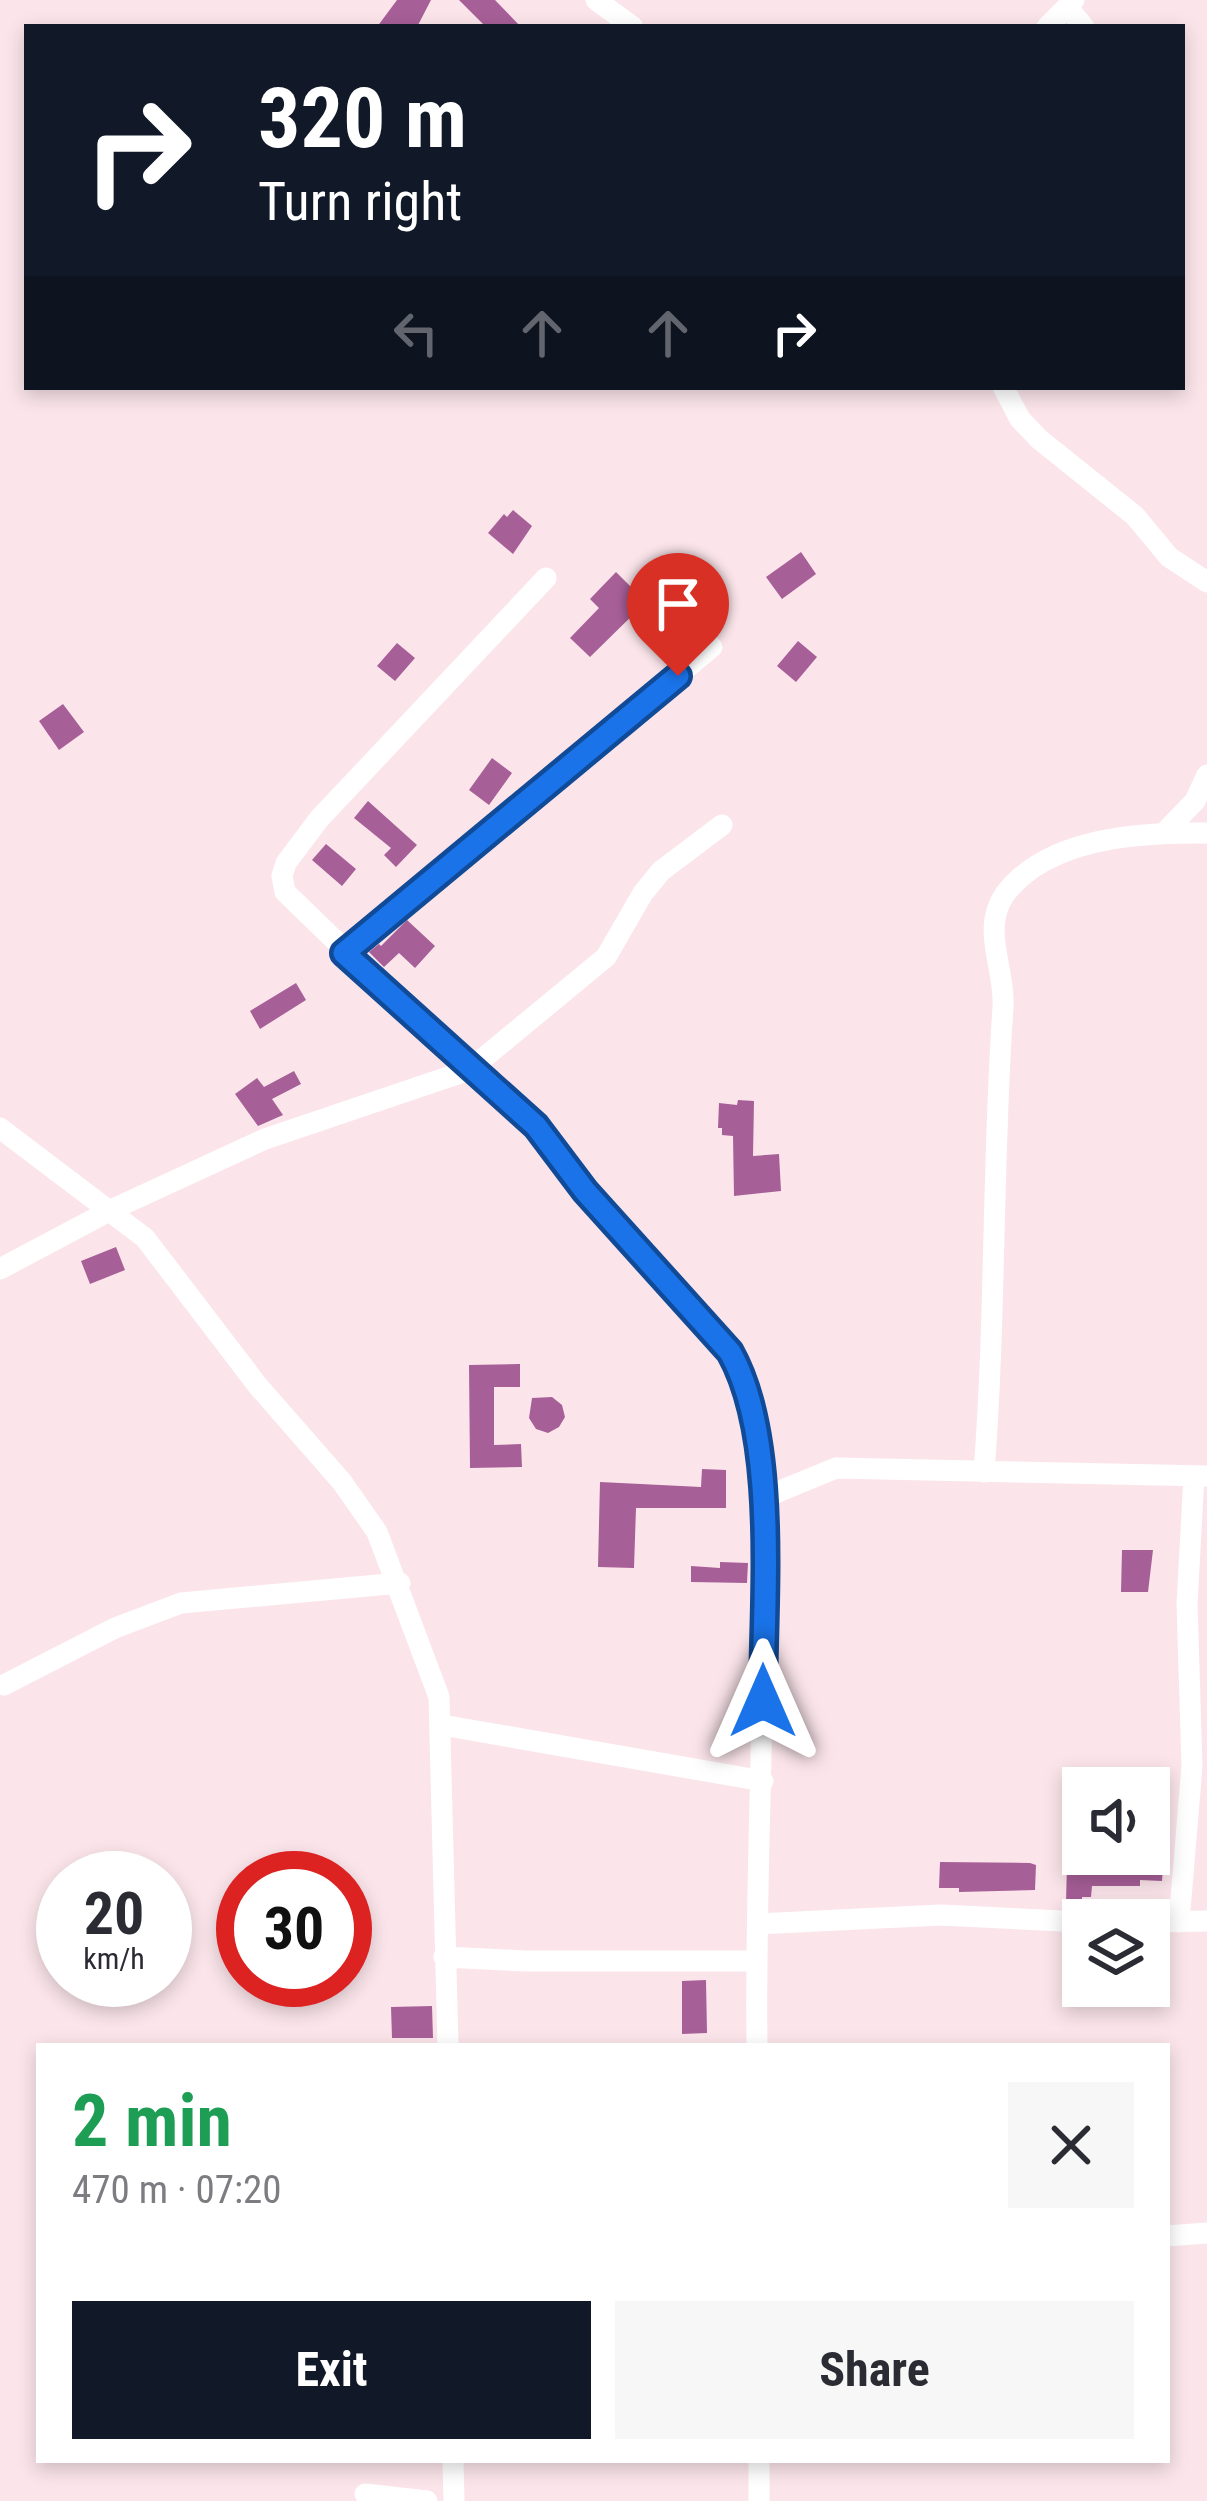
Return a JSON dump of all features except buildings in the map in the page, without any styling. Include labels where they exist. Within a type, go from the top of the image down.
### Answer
[{"type":"street","points":[[596,0],[629,24]]},
{"type":"street","points":[[1005,390],[1020,419],[1040,439],[1135,516],[1169,557],[1207,582]]},
{"type":"street","points":[[546,578],[319,819],[286,863],[282,876],[285,892],[344,953],[536,1126],[585,1191],[730,1352],[745,1377],[763,1498],[757,2043]]},
{"type":"street","points":[[344,953],[712,647]]},
{"type":"street","points":[[1164,832],[1195,801],[1206,778]]},
{"type":"street","points":[[0,1270],[111,1210],[265,1139],[469,1070],[607,957],[661,871],[722,825]]},
{"type":"street","points":[[984,1472],[1004,998],[993,922],[1002,898],[1040,863],[1081,847],[1164,832],[1207,833]]},
{"type":"street","points":[[0,1128],[145,1238],[257,1386],[362,1506],[400,1582],[440,1696],[448,2043]]},
{"type":"street","points":[[763,1498],[836,1468],[1200,1476],[1187,1604],[1192,1766],[1179,1922]]},
{"type":"street","points":[[4,1684],[116,1628],[182,1603],[400,1582]]},
{"type":"street","points":[[442,1725],[763,1780]]},
{"type":"street","points":[[758,1924],[941,1915],[1062,1921]]},
{"type":"street","points":[[1170,1922],[1207,1921]]},
{"type":"street","points":[[444,1957],[756,1961]]},
{"type":"street","points":[[1170,2236],[1207,2233]]},
{"type":"street","points":[[453,2463],[454,2501]]},
{"type":"street","points":[[759,2463],[759,2501]]},
{"type":"street","points":[[365,2494],[428,2501]]},
{"type":"route","points":[[678,676],[344,953],[536,1126],[585,1191],[730,1352],[745,1377],[763,1498],[763,1701]]}]
